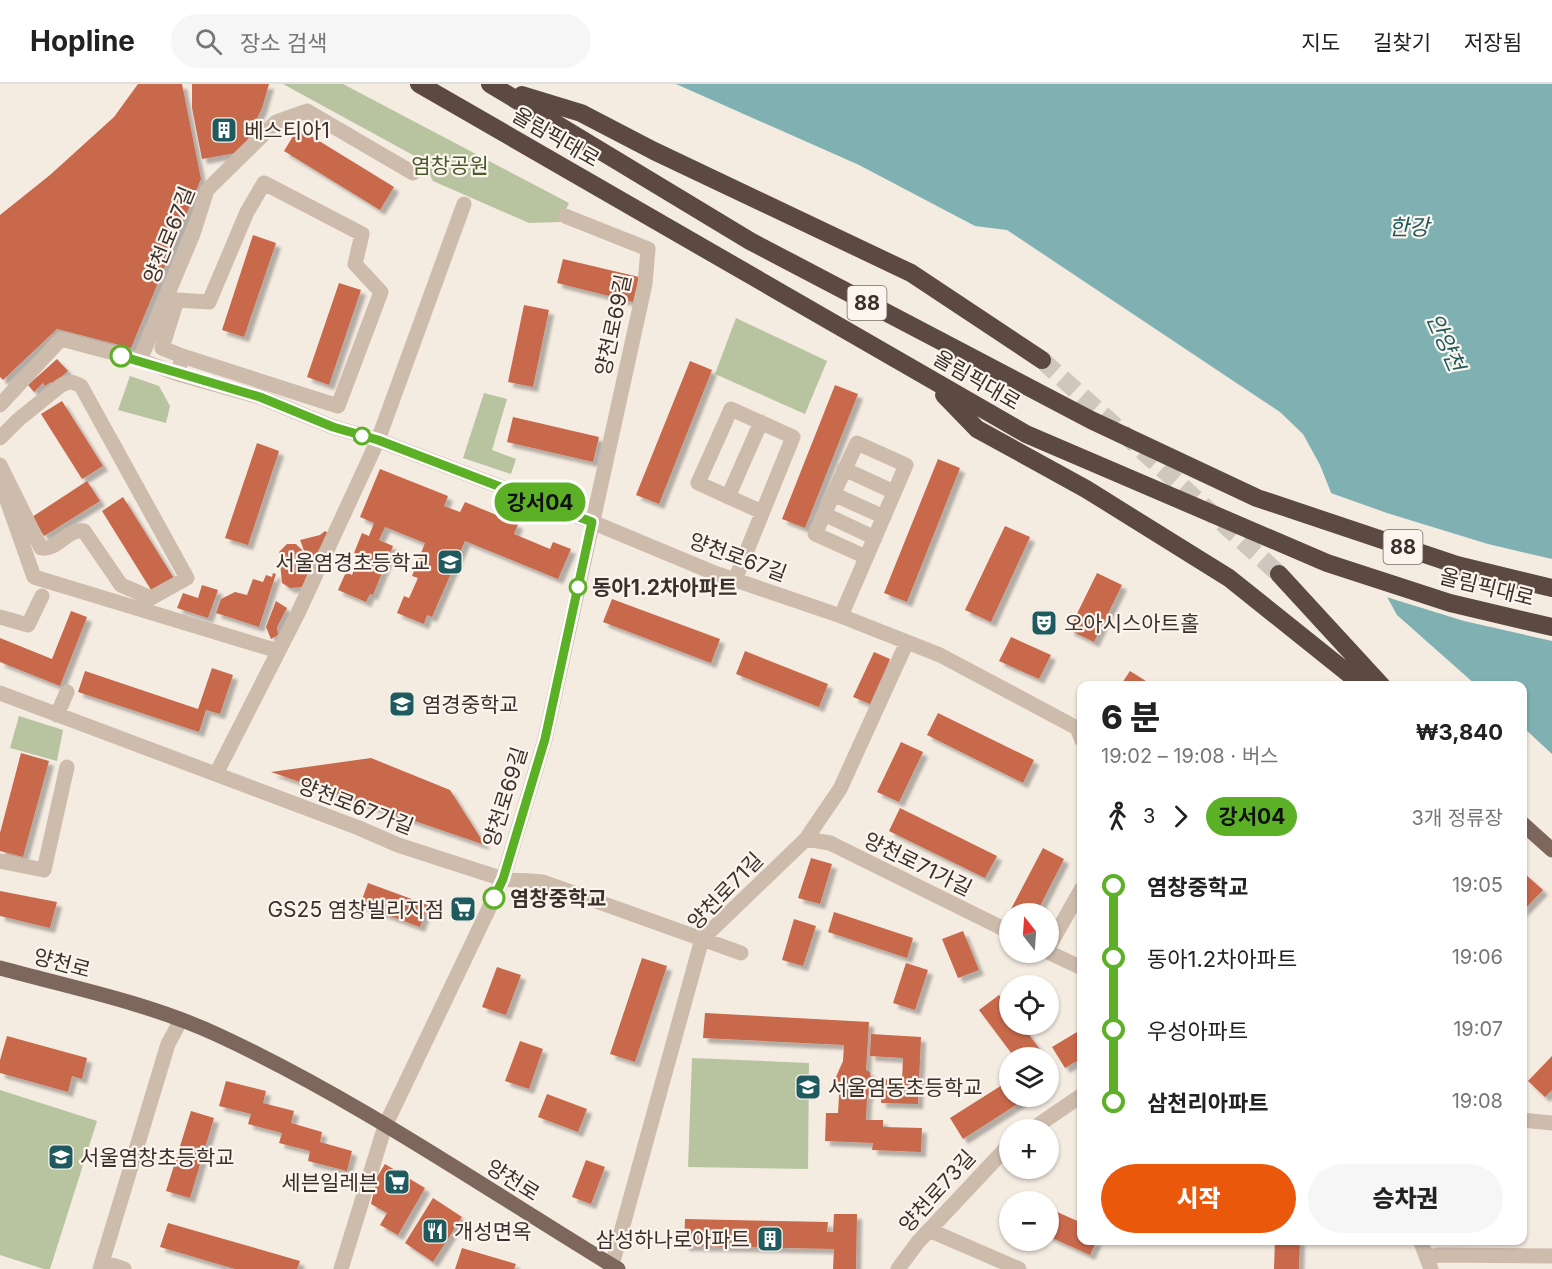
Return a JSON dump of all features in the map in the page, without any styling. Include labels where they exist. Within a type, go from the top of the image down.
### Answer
[{"type":"highway","name":"올림픽대로","points":[[419,84],[1026,434],[1327,563],[1450,603],[1552,627]]},
{"type":"highway","name":"올림픽대로","points":[[493,85],[750,241],[1091,420],[1257,498],[1457,565],[1552,588]]},
{"type":"highway","points":[[493,85],[582,113],[654,151],[911,273],[1042,360]]},
{"type":"highway","points":[[931,380],[977,429],[1086,489],[1229,578],[1358,681]]},
{"type":"highway","points":[[1279,574],[1377,681]]},
{"type":"main road","points":[[1527,828],[1552,850]]},
{"type":"main road","name":"양천로","points":[[0,968],[147,1007],[216,1034],[333,1094],[615,1267]]},
{"type":"street","name":"양천로67길","points":[[140,360],[193,234],[207,190],[276,122],[306,111],[413,173]]},
{"type":"street","points":[[333,427],[338,406],[381,292],[355,264],[362,234],[264,183],[247,212],[209,303],[177,300],[162,348],[338,406]]},
{"type":"street","points":[[216,774],[298,613],[378,440],[464,204]]},
{"type":"street","name":"양천로69길","points":[[385,1126],[503,879],[545,739],[645,284],[648,249],[565,216]]},
{"type":"street","name":"양천로67길","points":[[0,406],[61,339],[140,360],[178,374],[260,397],[333,427],[378,440],[735,580],[841,616],[940,655],[1077,733]]},
{"type":"street","points":[[178,374],[182,356]]},
{"type":"street","points":[[0,438],[18,420],[67,382],[74,382],[81,386],[188,578],[151,598],[121,585],[84,531],[76,531],[49,548],[41,548],[0,465]]},
{"type":"street","points":[[0,406],[18,420]]},
{"type":"street","points":[[735,580],[793,437],[731,409],[698,483],[762,512]]},
{"type":"street","points":[[728,497],[761,422]]},
{"type":"street","points":[[841,616],[906,465],[856,443],[815,534],[866,557]]},
{"type":"street","points":[[844,470],[894,492]]},
{"type":"street","points":[[0,483],[34,577],[278,651]]},
{"type":"street","points":[[833,494],[884,517]]},
{"type":"street","points":[[824,514],[875,538]]},
{"type":"street","points":[[0,617],[28,625],[42,596]]},
{"type":"street","name":"양천로71길","points":[[615,1267],[702,939],[807,839],[840,789],[907,642]]},
{"type":"street","points":[[57,715],[67,692]]},
{"type":"street","name":"양천로67가길","points":[[0,693],[359,828],[398,845],[503,879],[543,882],[741,953]]},
{"type":"street","points":[[0,861],[44,870],[67,767]]},
{"type":"street","name":"양천로71가길","points":[[807,839],[830,843],[999,927]]},
{"type":"street","points":[[1059,930],[1077,897]]},
{"type":"street","points":[[1059,956],[1077,965]]},
{"type":"street","points":[[124,1269],[101,1265],[168,1044],[181,1020]]},
{"type":"street","points":[[1047,1119],[1077,1098]]},
{"type":"street","points":[[1527,1120],[1552,1123]]},
{"type":"street","points":[[341,1269],[385,1126]]},
{"type":"street","name":"양천로73길","points":[[898,1269],[929,1230],[999,1156]]},
{"type":"street","points":[[929,1230],[1019,1269]]},
{"type":"street","points":[[1422,1245],[1429,1263],[1440,1255],[1552,1256]]},
{"type":"green space","name":"염창공원","points":[[283,84],[343,84],[569,203],[560,222],[529,223],[433,181],[422,160]]},
{"type":"green space","points":[[736,318],[827,361],[805,414],[715,374]]},
{"type":"green space","points":[[130,376],[159,386],[170,406],[166,423],[118,410]]},
{"type":"green space","points":[[484,393],[507,399],[492,450],[516,459],[511,474],[463,458]]},
{"type":"green space","points":[[19,716],[63,730],[57,761],[10,748]]},
{"type":"green space","points":[[692,1058],[809,1063],[808,1169],[688,1167]]},
{"type":"green space","points":[[0,1090],[97,1121],[50,1269],[0,1255]]},
{"type":"water","name":"한강","points":[[676,84],[1552,84],[1552,754],[1527,731],[1527,681],[1471,681],[1397,615],[1334,500],[1320,465],[1303,434],[1280,412],[1007,230],[975,226],[859,165]]},
{"type":"pier","points":[[1328,492],[1488,544],[1552,559],[1552,641],[1464,621],[1383,596]]},
{"type":"building","points":[[138,84],[182,84],[201,179],[131,348],[57,329],[3,380],[0,377],[0,215],[50,175],[114,117]]},
{"type":"building","name":"베스티아1","points":[[192,84],[269,84],[262,108],[242,152],[202,159],[192,108]]},
{"type":"building","points":[[298,128],[394,187],[380,210],[284,151]]},
{"type":"building","points":[[253,235],[276,243],[244,337],[222,330]]},
{"type":"building","points":[[563,259],[639,277],[633,302],[557,283]]},
{"type":"building","points":[[339,283],[361,290],[329,385],[307,377]]},
{"type":"building","points":[[524,305],[549,310],[533,387],[508,382]]},
{"type":"building","points":[[57,359],[68,371],[53,384],[51,382],[45,386],[43,383],[34,392],[28,385]]},
{"type":"building","points":[[690,361],[712,370],[659,504],[636,495]]},
{"type":"building","points":[[835,385],[858,394],[805,528],[782,519]]},
{"type":"building","points":[[62,401],[103,466],[82,479],[41,414]]},
{"type":"building","points":[[513,417],[599,437],[593,462],[507,442]]},
{"type":"building","points":[[257,443],[279,451],[248,545],[225,538]]},
{"type":"building","points":[[938,459],[960,468],[907,602],[884,593]]},
{"type":"building","points":[[380,469],[448,496],[444,506],[460,512],[465,502],[518,524],[514,534],[550,549],[553,542],[571,549],[558,579],[465,541],[432,617],[427,615],[424,624],[397,613],[404,596],[409,598],[418,578],[412,576],[425,543],[385,527],[379,540],[393,546],[373,595],[370,594],[366,602],[338,590],[346,572],[352,575],[360,555],[354,553],[362,533],[369,536],[374,523],[360,517]]},
{"type":"building","points":[[87,481],[100,501],[44,536],[32,517]]},
{"type":"building","points":[[123,497],[175,580],[153,593],[102,511]]},
{"type":"building","points":[[1005,526],[1030,537],[991,622],[965,610]]},
{"type":"building","points":[[325,531],[328,533],[310,566],[300,540],[320,535]]},
{"type":"building","points":[[287,544],[296,544],[303,551],[308,573],[302,587],[290,588],[282,583],[279,552]]},
{"type":"building","points":[[273,573],[276,574],[259,627],[216,613],[221,599],[235,592],[247,595],[253,579],[263,582],[266,575],[272,577]]},
{"type":"building","points":[[1097,573],[1122,585],[1094,642],[1069,630]]},
{"type":"building","points":[[202,585],[218,590],[208,618],[177,608],[183,593],[198,598]]},
{"type":"building","points":[[612,599],[720,639],[711,663],[603,622]]},
{"type":"building","points":[[276,601],[287,608],[277,627],[278,635],[271,639],[266,627]]},
{"type":"building","points":[[71,611],[87,617],[60,686],[0,662],[0,638],[52,659]]},
{"type":"building","points":[[1011,637],[1051,655],[1039,679],[999,661]]},
{"type":"building","points":[[745,651],[828,684],[819,707],[736,674]]},
{"type":"building","points":[[874,652],[890,659],[870,704],[853,697]]},
{"type":"building","points":[[212,668],[233,675],[220,714],[206,710],[199,732],[78,692],[85,671],[198,709]]},
{"type":"building","points":[[1130,671],[1146,681],[1123,681]]},
{"type":"building","points":[[938,713],[1034,760],[1023,783],[927,735]]},
{"type":"building","points":[[901,742],[923,752],[899,802],[877,792]]},
{"type":"building","points":[[21,753],[49,761],[23,857],[0,851],[0,833]]},
{"type":"building","points":[[371,758],[450,790],[485,845],[271,772]]},
{"type":"building","points":[[900,808],[997,856],[985,878],[889,831]]},
{"type":"building","points":[[1043,848],[1064,859],[1042,903],[1014,903]]},
{"type":"building","points":[[811,858],[832,864],[820,904],[798,898]]},
{"type":"building","points":[[1527,876],[1543,890],[1527,907]]},
{"type":"building","points":[[368,883],[428,905],[420,927],[360,905]]},
{"type":"building","points":[[0,891],[57,902],[50,928],[0,916]]},
{"type":"building","points":[[834,912],[913,938],[907,958],[828,932]]},
{"type":"building","points":[[794,919],[816,926],[803,966],[782,960]]},
{"type":"building","points":[[963,931],[979,970],[958,978],[942,939]]},
{"type":"building","points":[[642,958],[667,966],[635,1062],[610,1054]]},
{"type":"building","points":[[906,963],[928,970],[915,1010],[893,1003]]},
{"type":"building","points":[[497,967],[521,975],[506,1015],[482,1007]]},
{"type":"building","points":[[999,995],[999,1035],[1029,1035],[1038,1047],[1007,1047],[979,1010]]},
{"type":"building","points":[[705,1013],[869,1022],[866,1070],[870,1072],[872,1087],[867,1098],[866,1120],[883,1120],[883,1127],[922,1128],[921,1152],[872,1150],[873,1143],[825,1141],[826,1113],[838,1113],[839,1096],[836,1077],[843,1061],[844,1045],[703,1038]]},
{"type":"building","points":[[1077,1032],[1077,1061],[1065,1068],[1059,1058],[1059,1047],[1052,1047]]},
{"type":"building","points":[[871,1034],[921,1037],[918,1104],[881,1103],[883,1079],[902,1080],[903,1058],[870,1056]]},
{"type":"building","points":[[7,1036],[87,1058],[82,1079],[72,1076],[68,1092],[0,1073],[0,1060]]},
{"type":"building","points":[[520,1041],[543,1049],[529,1089],[505,1081]]},
{"type":"building","points":[[1552,1056],[1552,1090],[1545,1097],[1528,1081]]},
{"type":"building","points":[[226,1081],[266,1091],[263,1103],[294,1111],[291,1123],[322,1132],[320,1142],[352,1151],[347,1171],[308,1161],[310,1151],[279,1143],[282,1133],[248,1124],[251,1114],[219,1106]]},
{"type":"building","points":[[999,1087],[999,1107],[1013,1107],[963,1139],[950,1118]]},
{"type":"building","points":[[547,1094],[587,1109],[578,1132],[538,1117]]},
{"type":"building","points":[[191,1111],[214,1118],[190,1198],[166,1191]]},
{"type":"building","points":[[586,1160],[605,1167],[591,1204],[572,1197]]},
{"type":"building","points":[[385,1164],[425,1188],[398,1235],[380,1225],[387,1213],[371,1204],[377,1177]]},
{"type":"building","points":[[433,1198],[462,1217],[433,1262],[405,1243]]},
{"type":"building","points":[[1059,1213],[1077,1221],[1077,1245],[1095,1245],[1090,1255],[1059,1241]]},
{"type":"building","name":"삼성하나로아파트","points":[[834,1214],[857,1214],[856,1269],[833,1269],[834,1249],[684,1246],[685,1219],[828,1222],[827,1232],[833,1232]]},
{"type":"building","points":[[168,1223],[300,1261],[297,1269],[235,1269],[160,1247]]},
{"type":"building","points":[[1275,1245],[1300,1245],[1299,1269],[1274,1269]]},
{"type":"building","points":[[462,1248],[516,1264],[514,1269],[455,1269]]},
{"type":"tunnel","points":[[1042,360],[1279,574]]},
{"type":"bus line","name":"강서04","points":[[121,356],[260,397],[333,427],[378,440],[592,522],[545,739],[503,879],[494,898]]},
{"type":"place","name":"베스티아1","points":[[224,130]]},
{"type":"place","name":"서울염경초등학교","points":[[450,562]]},
{"type":"place","name":"동아1.2차아파트","points":[[578,587]]},
{"type":"place","name":"오아시스아트홀","points":[[1044,623]]},
{"type":"place","name":"염경중학교","points":[[402,704]]},
{"type":"place","name":"염창중학교","points":[[494,898]]},
{"type":"place","name":"GS25 염창빌리지점","points":[[463,909]]},
{"type":"place","name":"서울염동초등학교","points":[[808,1087]]},
{"type":"place","name":"서울염창초등학교","points":[[61,1157]]},
{"type":"place","name":"세븐일레븐","points":[[397,1182]]},
{"type":"place","name":"개성면옥","points":[[435,1231]]},
{"type":"place","name":"삼성하나로아파트","points":[[770,1239]]},
{"type":"water label","name":"안양천","points":[[1446,342]]}]
